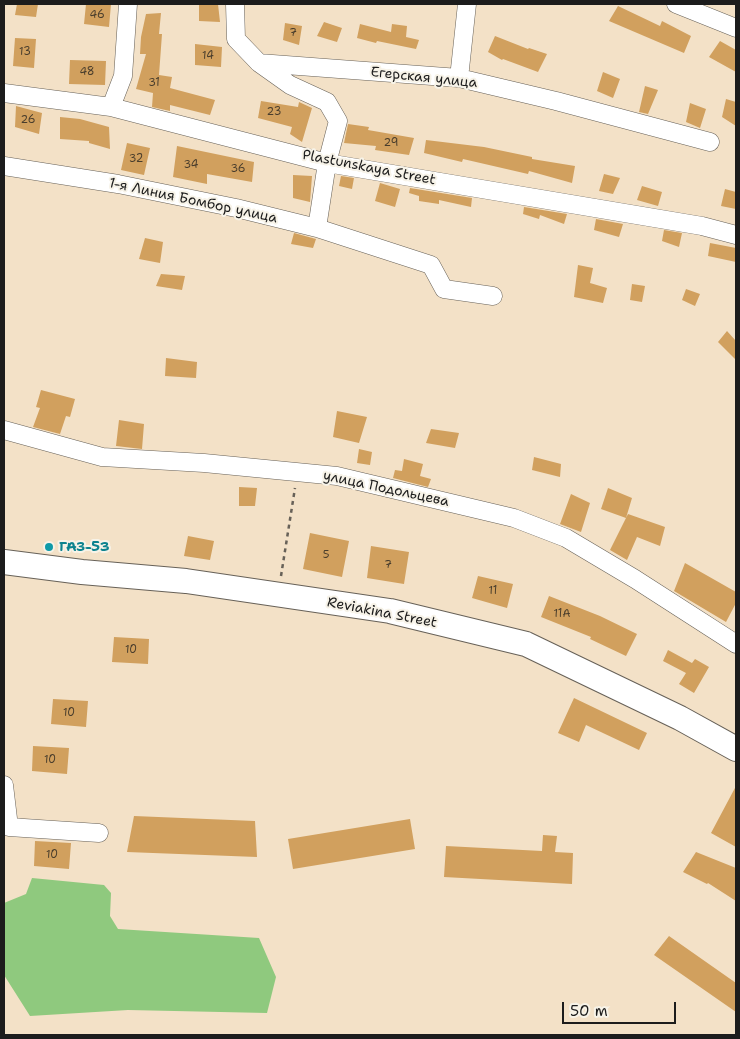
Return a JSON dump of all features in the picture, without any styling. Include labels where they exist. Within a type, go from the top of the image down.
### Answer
[{"type":"main road","name":"Reviakina Street","points":[[4,562],[82,572],[186,581],[390,611],[526,644],[680,718],[736,749]]},
{"type":"street","points":[[111,107],[124,76],[128,4]]},
{"type":"street","points":[[235,4],[236,39],[259,63],[290,85],[327,102],[338,121],[327,163],[317,228]]},
{"type":"street","points":[[459,78],[467,4]]},
{"type":"street","points":[[676,4],[736,28]]},
{"type":"street","name":"Егерская улица","points":[[259,63],[459,78],[556,100],[710,142]]},
{"type":"street","name":"Plastunskaya Street","points":[[4,93],[111,107],[327,163],[702,226],[736,235]]},
{"type":"street","name":"1-я Линия Бомбор улица","points":[[4,166],[118,184],[236,208],[317,228],[430,265],[444,289],[493,296]]},
{"type":"street","name":"улица Подольцева","points":[[4,430],[102,457],[204,463],[336,476],[514,518],[566,538],[635,579],[736,644]]},
{"type":"street","points":[[4,786],[9,827],[99,833]]},
{"type":"path","points":[[281,578],[298,472]]},
{"type":"green space","points":[[32,878],[104,885],[111,893],[110,916],[118,929],[259,938],[276,977],[267,1013],[128,1010],[30,1016],[4,975],[4,903],[26,894]]},
{"type":"building","points":[[17,4],[38,4],[36,17],[15,15]]},
{"type":"building","points":[[86,4],[111,4],[109,27],[84,24]]},
{"type":"building","points":[[199,4],[218,4],[220,22],[199,21]]},
{"type":"building","points":[[618,6],[660,26],[662,21],[691,36],[684,53],[609,21]]},
{"type":"building","points":[[161,13],[159,34],[162,34],[159,75],[172,77],[170,88],[215,100],[210,115],[170,105],[170,111],[152,107],[153,93],[136,89],[146,54],[140,54],[141,37],[146,14]]},
{"type":"building","points":[[324,22],[342,28],[337,42],[317,36]]},
{"type":"building","points":[[285,23],[302,26],[299,45],[283,40]]},
{"type":"building","points":[[360,24],[391,32],[392,24],[407,26],[406,37],[419,40],[416,49],[357,38]]},
{"type":"building","points":[[495,36],[547,54],[538,72],[502,60],[488,52]]},
{"type":"building","points":[[15,38],[36,39],[34,68],[13,66]]},
{"type":"building","points":[[720,41],[736,50],[736,72],[709,57]]},
{"type":"building","points":[[195,44],[222,47],[221,67],[195,65]]},
{"type":"building","points":[[70,60],[106,61],[105,85],[69,84]]},
{"type":"building","points":[[603,72],[620,79],[613,98],[597,91]]},
{"type":"building","points":[[645,86],[658,90],[648,114],[639,112]]},
{"type":"building","points":[[726,99],[736,102],[736,126],[722,117]]},
{"type":"building","points":[[261,101],[298,107],[299,102],[312,108],[302,142],[290,134],[292,127],[258,118]]},
{"type":"building","points":[[690,103],[706,109],[700,128],[686,122]]},
{"type":"building","points":[[16,106],[42,113],[39,134],[15,127]]},
{"type":"building","points":[[60,117],[80,119],[109,127],[110,149],[89,143],[89,141],[60,139]]},
{"type":"building","points":[[348,124],[369,127],[368,130],[414,138],[409,155],[375,150],[376,146],[344,143]]},
{"type":"building","points":[[426,140],[484,147],[532,157],[532,159],[575,166],[572,183],[529,171],[528,174],[463,159],[462,162],[424,153]]},
{"type":"building","points":[[127,143],[150,148],[144,175],[121,170]]},
{"type":"building","points":[[177,146],[254,162],[252,182],[207,174],[207,184],[173,177]]},
{"type":"building","points":[[604,174],[620,178],[613,194],[599,191]]},
{"type":"building","points":[[293,175],[312,176],[310,202],[293,198]]},
{"type":"building","points":[[341,176],[354,178],[352,189],[339,186]]},
{"type":"building","points":[[380,183],[400,189],[395,207],[375,201]]},
{"type":"building","points":[[642,186],[662,192],[658,206],[637,200]]},
{"type":"building","points":[[410,188],[472,198],[471,207],[439,200],[439,204],[419,201],[419,196],[409,193]]},
{"type":"building","points":[[725,189],[736,192],[736,209],[721,206]]},
{"type":"building","points":[[524,207],[567,214],[564,224],[540,215],[539,219],[523,214]]},
{"type":"building","points":[[596,219],[623,224],[619,237],[594,230]]},
{"type":"building","points":[[664,230],[682,233],[679,247],[662,241]]},
{"type":"building","points":[[294,233],[316,239],[313,248],[291,244]]},
{"type":"building","points":[[145,238],[163,242],[160,263],[139,259]]},
{"type":"building","points":[[710,243],[736,248],[736,262],[708,256]]},
{"type":"building","points":[[578,265],[593,268],[590,283],[607,288],[603,303],[574,297]]},
{"type":"building","points":[[161,274],[185,276],[182,290],[156,286]]},
{"type":"building","points":[[632,284],[645,286],[642,302],[630,300]]},
{"type":"building","points":[[686,289],[700,294],[695,306],[682,300]]},
{"type":"building","points":[[727,331],[736,341],[736,360],[718,342]]},
{"type":"building","points":[[166,358],[197,362],[196,378],[165,376]]},
{"type":"building","points":[[41,390],[75,399],[70,417],[66,416],[60,434],[33,427],[40,408],[36,407]]},
{"type":"building","points":[[337,411],[367,417],[359,443],[333,437]]},
{"type":"building","points":[[119,420],[144,424],[142,449],[116,446]]},
{"type":"building","points":[[431,429],[459,433],[455,448],[426,443]]},
{"type":"building","points":[[359,449],[372,452],[370,465],[357,463]]},
{"type":"building","points":[[534,457],[561,464],[560,477],[532,470]]},
{"type":"building","points":[[404,459],[423,464],[420,476],[431,479],[428,487],[393,478],[395,470],[402,471]]},
{"type":"building","points":[[239,487],[257,488],[255,506],[239,506]]},
{"type":"building","points":[[608,488],[632,498],[626,518],[601,509]]},
{"type":"building","points":[[571,494],[590,503],[581,532],[560,524]]},
{"type":"building","points":[[628,514],[665,527],[660,546],[637,537],[627,560],[610,550]]},
{"type":"building","points":[[310,533],[349,541],[342,577],[303,569]]},
{"type":"building","points":[[188,536],[214,541],[210,560],[184,556]]},
{"type":"building","points":[[371,546],[409,552],[404,584],[367,578]]},
{"type":"building","points":[[685,563],[736,592],[736,603],[726,622],[674,591]]},
{"type":"building","points":[[478,576],[513,584],[507,608],[472,598]]},
{"type":"building","points":[[549,596],[600,616],[637,634],[626,656],[590,639],[591,637],[541,617]]},
{"type":"building","points":[[114,637],[149,639],[148,664],[112,662]]},
{"type":"building","points":[[668,650],[692,663],[695,659],[709,667],[694,693],[679,684],[686,673],[663,661]]},
{"type":"building","points":[[574,698],[647,733],[639,750],[586,725],[579,742],[558,733]]},
{"type":"building","points":[[53,699],[88,701],[86,727],[51,724]]},
{"type":"building","points":[[33,746],[69,748],[67,774],[32,771]]},
{"type":"building","points":[[736,786],[736,847],[711,833]]},
{"type":"building","points":[[134,816],[255,821],[257,857],[127,852]]},
{"type":"building","points":[[410,819],[415,849],[293,869],[288,839]]},
{"type":"building","points":[[543,835],[557,836],[555,852],[573,853],[572,884],[444,877],[446,846],[542,851]]},
{"type":"building","points":[[35,841],[71,843],[69,869],[34,866]]},
{"type":"building","points":[[696,852],[736,868],[736,901],[708,883],[683,872]]},
{"type":"building","points":[[669,936],[736,983],[736,1012],[654,955]]},
{"type":"place","name":"ГАЗ-53","points":[[49,547]]}]
